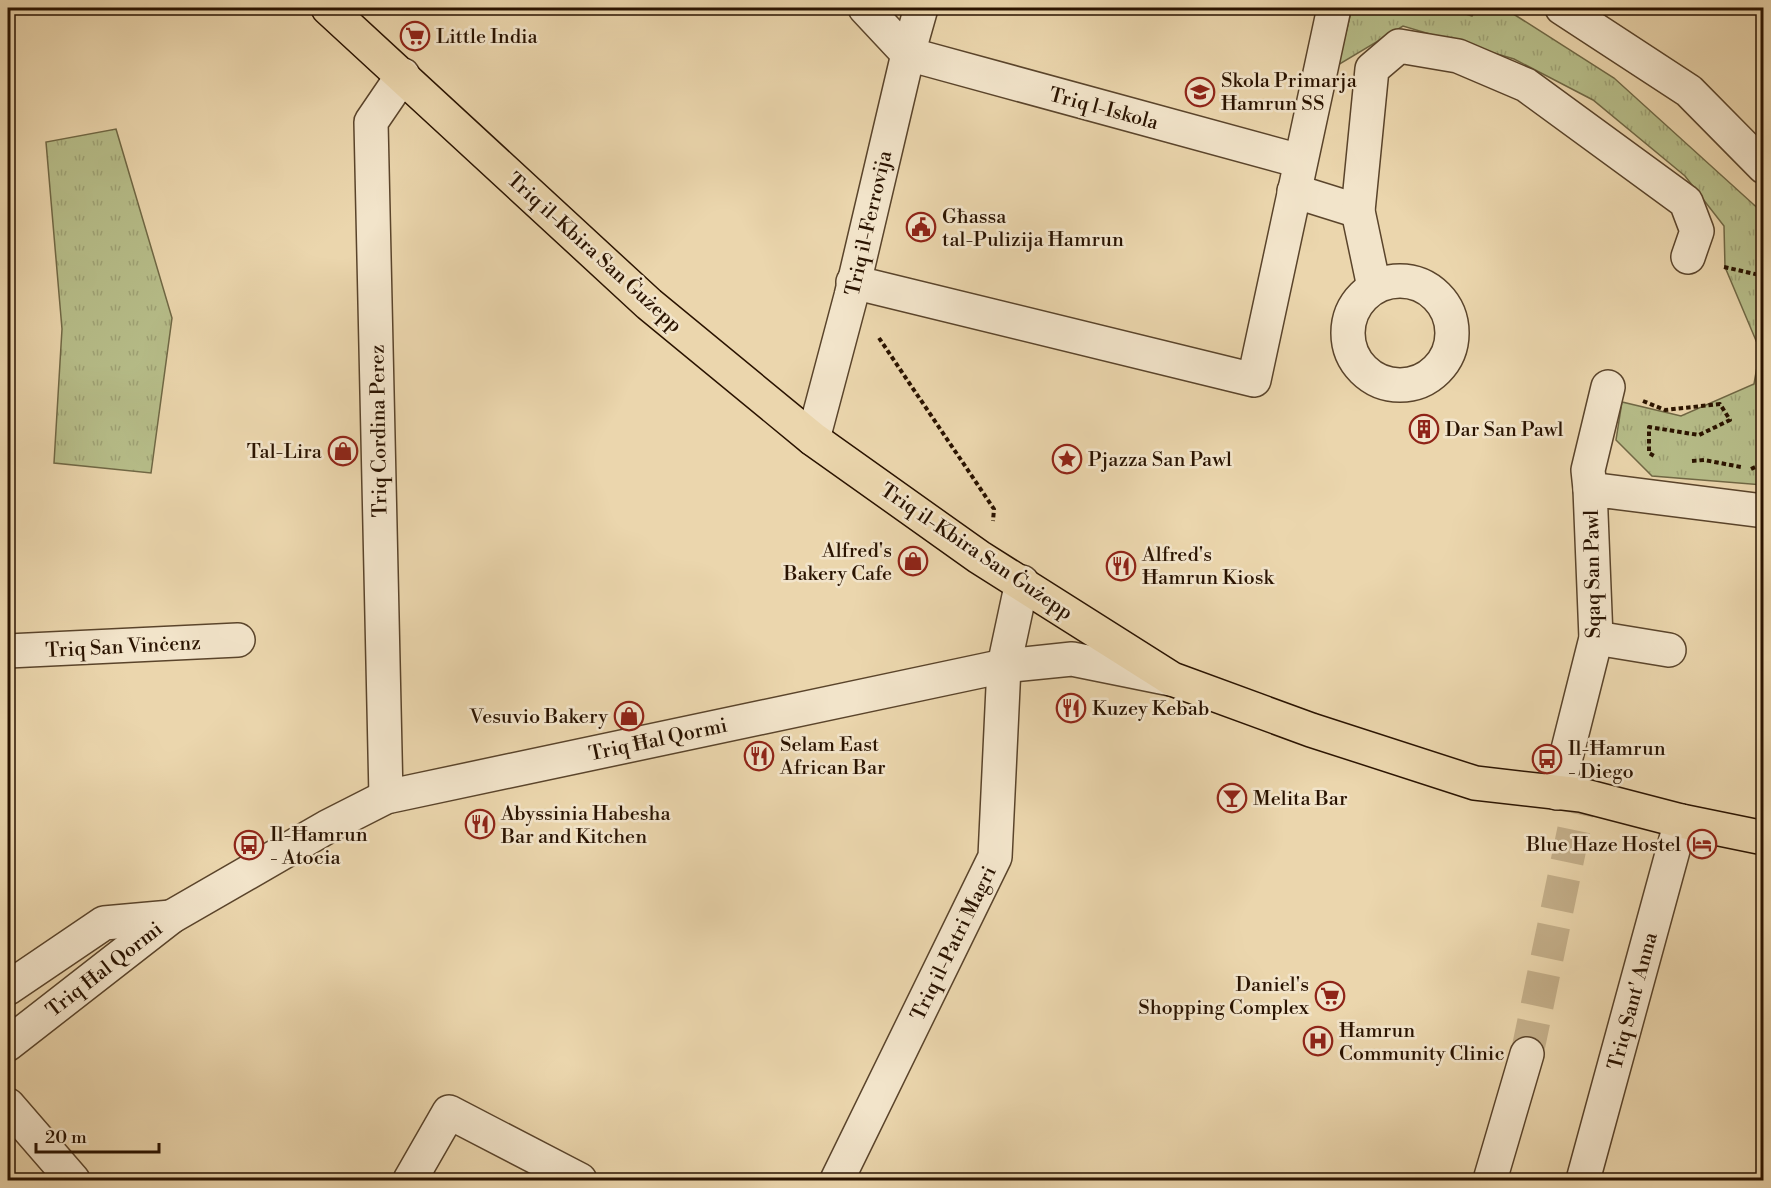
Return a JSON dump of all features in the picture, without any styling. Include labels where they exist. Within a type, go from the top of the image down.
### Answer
[{"type":"main road","name":"Triq il-Kbira San Ġużepp","points":[[328,8],[649,304],[813,439],[979,557],[1022,582],[1172,679],[1311,730],[1475,783],[1581,795],[1681,821],[1764,838]]},
{"type":"street","points":[[865,8],[908,54]]},
{"type":"street","name":"Triq il-Ferrovija","points":[[813,439],[921,8]]},
{"type":"street","points":[[852,289],[1254,380],[1334,8]]},
{"type":"street","points":[[1562,8],[1689,91],[1764,167]]},
{"type":"street","points":[[1374,287],[1358,211],[1372,69],[1399,46],[1458,56],[1526,85],[1686,202],[1697,231],[1688,257]]},
{"type":"street","name":"Triq l-Iskola","points":[[908,54],[1297,176],[1358,211]]},
{"type":"street","name":"Triq Cordina Perez","points":[[386,797],[371,122],[402,75]]},
{"type":"street","points":[[1590,489],[1588,470],[1608,387]]},
{"type":"street","name":"Sqaq San Pawl","points":[[1557,793],[1596,638],[1590,489],[1764,511]]},
{"type":"street","name":"Triq il-Patri Magri","points":[[837,1180],[995,857],[1004,666],[1022,582]]},
{"type":"street","points":[[1596,638],[1669,650]]},
{"type":"street","name":"Triq San Vinċenz","points":[[8,651],[238,640]]},
{"type":"street","name":"Triq Ħal Qormi","points":[[8,1044],[171,917],[327,827],[386,797],[1004,666],[1072,659],[1172,679]]},
{"type":"street","name":"Triq Sant' Anna","points":[[1583,1180],[1681,821]]},
{"type":"street","name":"Triq Ħal Qormi","points":[[8,988],[104,923],[171,917]]},
{"type":"street","points":[[1490,1180],[1527,1054]]},
{"type":"street","points":[[8,1105],[60,1176]]},
{"type":"street","points":[[410,1180],[449,1112],[580,1180]]},
{"type":"path","points":[[852,289],[994,509],[992,536],[979,557]]},
{"type":"path","points":[[1608,387],[1665,410],[1720,404],[1730,420],[1699,435],[1649,427],[1649,453],[1658,458]]},
{"type":"path","points":[[1686,462],[1704,460],[1753,469],[1764,463]]},
{"type":"green space","points":[[1352,8],[1447,8],[1472,16],[1476,8],[1504,8],[1614,78],[1763,213],[1763,485],[1652,476],[1616,440],[1622,402],[1681,416],[1754,384],[1760,350],[1725,267],[1724,226],[1685,176],[1593,100],[1514,59],[1403,26],[1338,65]]},
{"type":"green space","points":[[116,129],[172,318],[151,473],[54,463],[62,329],[46,142]]},
{"type":"tunnel","points":[[1527,1054],[1581,795]]},
{"type":"place","name":"Little India","points":[[415,36]]},
{"type":"place","name":"Skola Primarja Ħamrun SS","points":[[1200,92]]},
{"type":"place","name":"Għassa tal-Pulizija Ħamrun","points":[[921,227]]},
{"type":"place","name":"Dar San Pawl","points":[[1424,429]]},
{"type":"place","name":"Tal-Lira","points":[[343,451]]},
{"type":"place","name":"Pjazza San Pawl","points":[[1067,459]]},
{"type":"place","name":"Alfred's Bakery Cafe","points":[[913,561]]},
{"type":"place","name":"Alfred's Ħamrun Kiosk","points":[[1121,566]]},
{"type":"place","name":"Kuzey Kebab","points":[[1071,708]]},
{"type":"place","name":"Vesuvio Bakery","points":[[629,716]]},
{"type":"place","name":"Selam East African Bar","points":[[759,756]]},
{"type":"place","name":"Il-Ħamrun - Diego","points":[[1547,759]]},
{"type":"place","name":"Melita Bar","points":[[1232,798]]},
{"type":"place","name":"Abyssinia Habesha Bar and Kitchen","points":[[480,824]]},
{"type":"place","name":"Blue Haze Hostel","points":[[1702,844]]},
{"type":"place","name":"Il-Ħamrun - Atocia","points":[[249,845]]},
{"type":"place","name":"Daniel's Shopping Complex","points":[[1330,996]]},
{"type":"place","name":"Ħamrun Community Clinic","points":[[1318,1041]]}]
